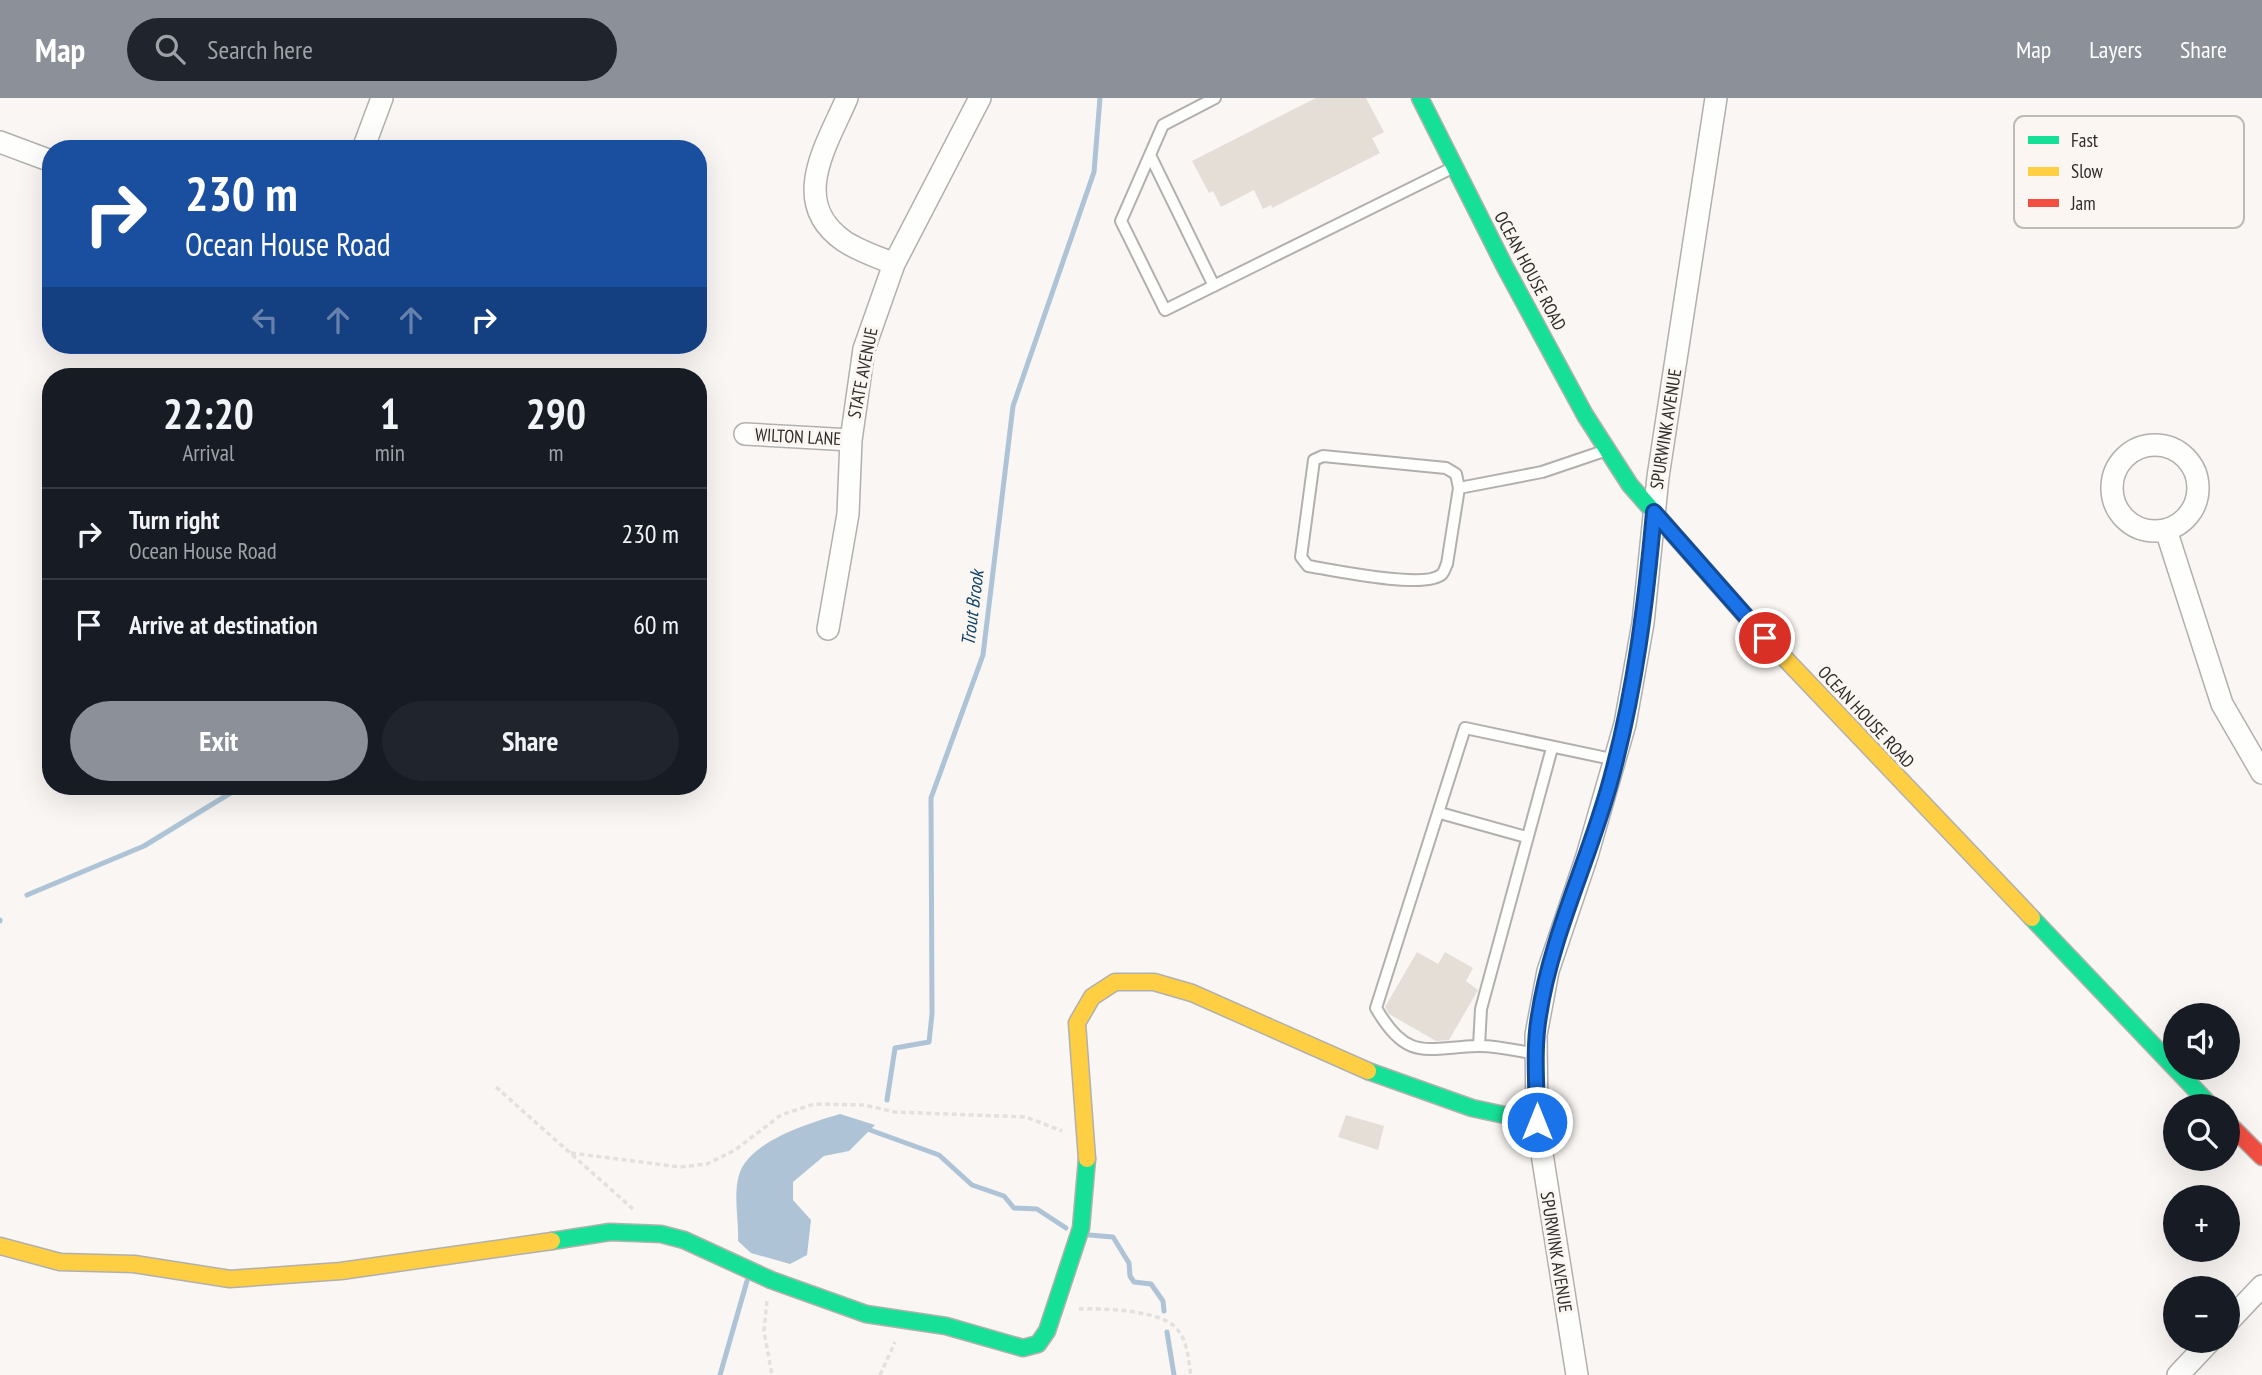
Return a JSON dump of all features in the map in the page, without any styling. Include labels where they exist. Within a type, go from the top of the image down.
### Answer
[{"type":"street","points":[[366,140],[382,98]]},
{"type":"street","points":[[847,98],[818,165],[813,185],[817,206],[843,240],[894,264]]},
{"type":"street","name":"STATE AVENUE","points":[[828,629],[848,514],[851,440],[864,349],[894,264],[980,98]]},
{"type":"street","name":"OCEAN HOUSE ROAD","points":[[1420,98],[1504,267],[1606,450],[1654,512],[1765,638],[2200,1094]]},
{"type":"street","name":"SPURWINK AVENUE","points":[[1577,1375],[1537,1122],[1536,1035],[1548,971],[1616,760],[1643,623],[1654,512],[1716,98]]},
{"type":"street","points":[[0,142],[42,158]]},
{"type":"street","name":"WILTON LANE","points":[[746,434],[851,440]]},
{"type":"street","points":[[2146,446],[2168,448],[2187,459],[2195,471],[2199,486],[2197,500],[2190,514],[2180,524],[2166,530],[2139,529],[2127,522],[2113,499],[2115,471],[2133,451],[2146,446]]},
{"type":"street","points":[[2166,530],[2222,704],[2262,773]]},
{"type":"street","points":[[0,1246],[60,1262],[134,1265],[230,1279],[419,1262],[610,1233],[661,1234],[684,1240],[771,1280],[866,1314],[946,1326],[1023,1348],[1038,1344],[1047,1331],[1080,1228],[1086,1199],[1077,1023],[1084,1003],[1099,989],[1135,980],[1160,984],[1218,1003],[1391,1082],[1498,1116],[1537,1122]]},
{"type":"street","points":[[2240,1135],[2262,1156]]},
{"type":"street","points":[[2240,1309],[2262,1286]]},
{"type":"street","points":[[2178,1375],[2199,1353]]},
{"type":"lane","points":[[1215,98],[1163,125],[1121,221],[1165,310],[1454,167]]},
{"type":"lane","points":[[1150,155],[1214,286]]},
{"type":"lane","points":[[1459,488],[1542,472],[1606,450]]},
{"type":"lane","points":[[1324,456],[1446,468],[1456,474],[1459,488],[1447,564],[1442,574],[1431,579],[1412,580],[1308,566],[1301,557],[1314,460],[1324,456]]},
{"type":"lane","points":[[1536,1054],[1479,1046],[1432,1052],[1403,1042],[1376,1008],[1465,728],[1616,760]]},
{"type":"lane","points":[[1479,1046],[1481,1009],[1552,748]]},
{"type":"lane","points":[[1440,813],[1526,837]]},
{"type":"path","points":[[496,1087],[661,1234]]},
{"type":"path","points":[[571,1153],[680,1167],[707,1164],[736,1150],[781,1115],[814,1104],[864,1105],[895,1112],[1026,1117],[1053,1125],[1085,1145]]},
{"type":"path","points":[[771,1280],[764,1331],[772,1375]]},
{"type":"path","points":[[1053,1313],[1089,1308],[1149,1314],[1167,1320],[1186,1343],[1191,1375]]},
{"type":"path","points":[[880,1375],[902,1319]]},
{"type":"water","points":[[840,1114],[875,1125],[849,1151],[824,1156],[793,1182],[793,1200],[811,1220],[807,1255],[790,1264],[751,1253],[738,1241],[736,1191],[745,1163],[755,1152],[782,1135]]},
{"type":"building","points":[[1316,98],[1366,98],[1384,132],[1372,138],[1380,153],[1272,208],[1271,205],[1263,209],[1254,190],[1221,207],[1213,191],[1209,193],[1192,161]]},
{"type":"building","points":[[1417,952],[1438,964],[1445,952],[1473,968],[1466,981],[1478,990],[1449,1040],[1436,1041],[1389,1014],[1385,1007]]},
{"type":"building","points":[[1346,1115],[1384,1126],[1378,1150],[1338,1137]]},
{"type":"waterway","name":"Trout Brook","points":[[887,1100],[895,1048],[929,1042],[932,1014],[931,798],[983,655],[1013,406],[1094,172],[1100,98]]},
{"type":"waterway","points":[[27,895],[144,846],[227,795]]},
{"type":"waterway","points":[[870,1130],[939,1155],[972,1185],[1004,1196],[1014,1208],[1037,1209],[1066,1228]]},
{"type":"waterway","points":[[1089,1235],[1113,1237],[1129,1263],[1130,1276],[1134,1282],[1151,1284],[1163,1301],[1164,1311]]},
{"type":"waterway","name":"Trout Brook","points":[[720,1375],[747,1281]]},
{"type":"waterway","points":[[1167,1332],[1174,1375]]},
{"type":"traffic: fast","points":[[1420,98],[1505,267],[1585,415],[1630,485],[1756,628]]},
{"type":"traffic: fast","points":[[2032,918],[2200,1094]]},
{"type":"traffic: fast","points":[[1368,1071],[1472,1108],[1537,1122]]},
{"type":"traffic: fast","points":[[552,1241],[610,1232],[661,1234],[684,1240],[771,1280],[866,1314],[946,1326],[1023,1348],[1038,1344],[1047,1331],[1081,1228],[1087,1159]]},
{"type":"traffic: slow","points":[[1756,628],[2032,918]]},
{"type":"traffic: slow","points":[[1087,1159],[1077,1023],[1092,997],[1115,982],[1154,982],[1192,993],[1368,1071]]},
{"type":"traffic: slow","points":[[0,1246],[60,1262],[134,1264],[230,1279],[341,1271],[552,1241]]},
{"type":"traffic: jam","points":[[2240,1135],[2262,1157]]},
{"type":"route","points":[[1537,1122],[1536,1035],[1539,1013],[1548,971],[1611,781],[1625,724],[1643,623],[1654,512],[1765,638]]}]
